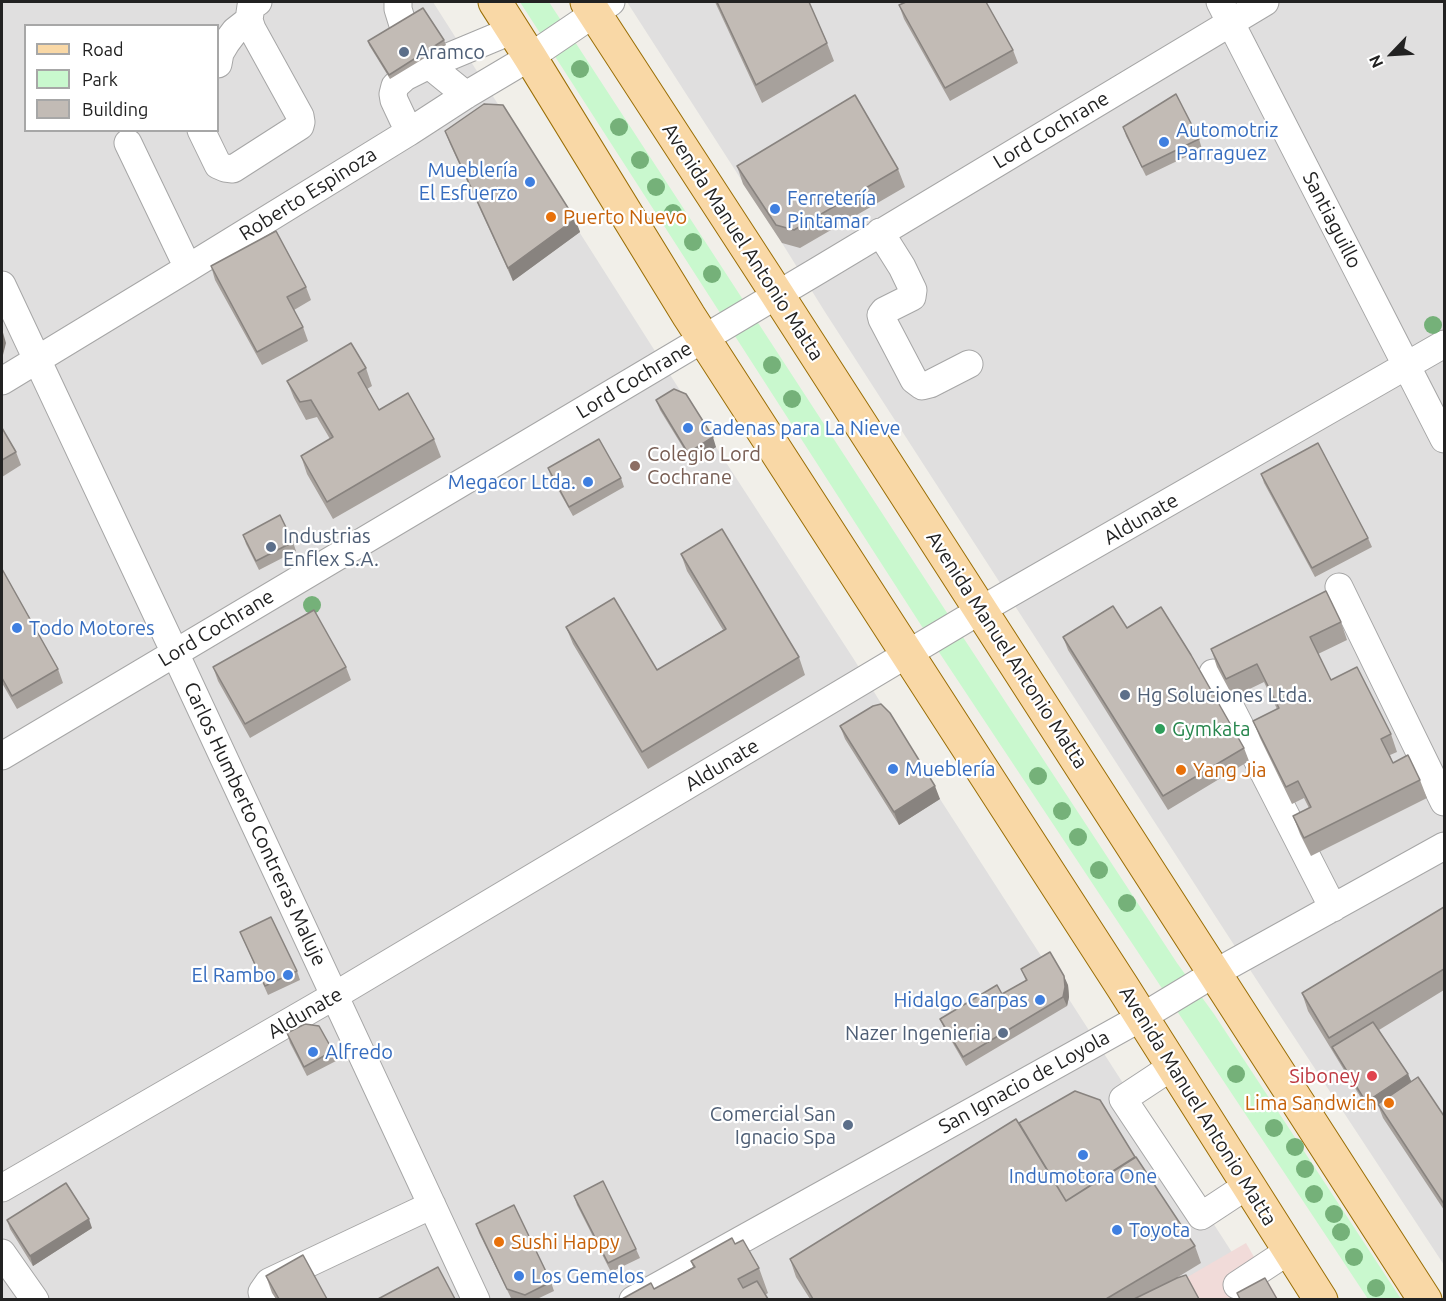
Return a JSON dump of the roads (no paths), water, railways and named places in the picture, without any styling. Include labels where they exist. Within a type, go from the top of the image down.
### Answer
[{"type":"main road","name":"Avenida Manuel Antonio Matta","points":[[495,2],[703,338],[1322,1299]]},
{"type":"main road","name":"Avenida Manuel Antonio Matta","points":[[597,5],[777,294],[1425,1299]]},
{"type":"street","name":"Lord Cochrane","points":[[2,756],[880,232],[1225,12],[1265,2]]},
{"type":"street","name":"Roberto Espinoza","points":[[2,381],[530,57],[597,5]]},
{"type":"street","name":"Santiaguillo","points":[[1225,12],[1444,439]]},
{"type":"street","points":[[202,132],[218,165],[233,169],[300,126],[300,116],[256,21]]},
{"type":"street","points":[[409,132],[394,100],[395,86],[427,62],[513,30]]},
{"type":"street","points":[[427,62],[466,95]]},
{"type":"street","points":[[128,143],[188,268]]},
{"type":"street","points":[[880,232],[902,267],[913,290],[912,297],[884,311],[881,315],[914,381],[922,386],[930,384],[969,363]]},
{"type":"street","name":"Carlos Humberto Contreras Maluje","points":[[2,285],[476,1299]]},
{"type":"street","name":"Aldunate","points":[[2,1188],[334,996],[981,610],[1444,344]]},
{"type":"street","points":[[1339,586],[1444,802]]},
{"type":"street","points":[[1213,673],[1333,908]]},
{"type":"street","name":"San Ignacio de Loyola","points":[[633,1299],[1142,1017],[1215,973],[1444,846]]},
{"type":"street","points":[[1173,1066],[1123,1099],[1201,1216],[1248,1185]]},
{"type":"street","points":[[264,1299],[262,1292],[269,1282],[432,1205]]},
{"type":"street","points":[[1237,1285],[1290,1250]]},
{"type":"street","points":[[2,1253],[35,1299]]},
{"type":"place","name":"Aramco","points":[[404,52]]},
{"type":"place","name":"Automotriz Parraguez","points":[[1164,142]]},
{"type":"place","name":"Mueblería El Esfuerzo","points":[[530,182]]},
{"type":"place","name":"Ferretería Pintamar","points":[[775,209]]},
{"type":"place","name":"Puerto Nuevo","points":[[551,217]]},
{"type":"place","name":"Cadenas para La Nieve","points":[[688,428]]},
{"type":"place","name":"Colegio Lord Cochrane","points":[[635,466]]},
{"type":"place","name":"Megacor Ltda.","points":[[588,482]]},
{"type":"place","name":"Industrias Enflex S.A.","points":[[271,547]]},
{"type":"place","name":"Todo Motores","points":[[17,628]]},
{"type":"place","name":"Hg Soluciones Ltda.","points":[[1125,695]]},
{"type":"place","name":"Gymkata","points":[[1160,729]]},
{"type":"place","name":"Mueblería","points":[[893,769]]},
{"type":"place","name":"Yang Jia","points":[[1181,770]]},
{"type":"place","name":"El Rambo","points":[[288,975]]},
{"type":"place","name":"Hidalgo Carpas","points":[[1040,1000]]},
{"type":"place","name":"Nazer Ingenieria","points":[[1003,1033]]},
{"type":"place","name":"Alfredo","points":[[313,1052]]},
{"type":"place","name":"Siboney","points":[[1372,1076]]},
{"type":"place","name":"Lima Sandwich","points":[[1389,1103]]},
{"type":"place","name":"Comercial San Ignacio Spa","points":[[848,1125]]},
{"type":"place","name":"Indumotora One","points":[[1083,1155]]},
{"type":"place","name":"Toyota","points":[[1117,1230]]},
{"type":"place","name":"Sushi Happy","points":[[499,1242]]},
{"type":"place","name":"Los Gemelos","points":[[519,1276]]}]
